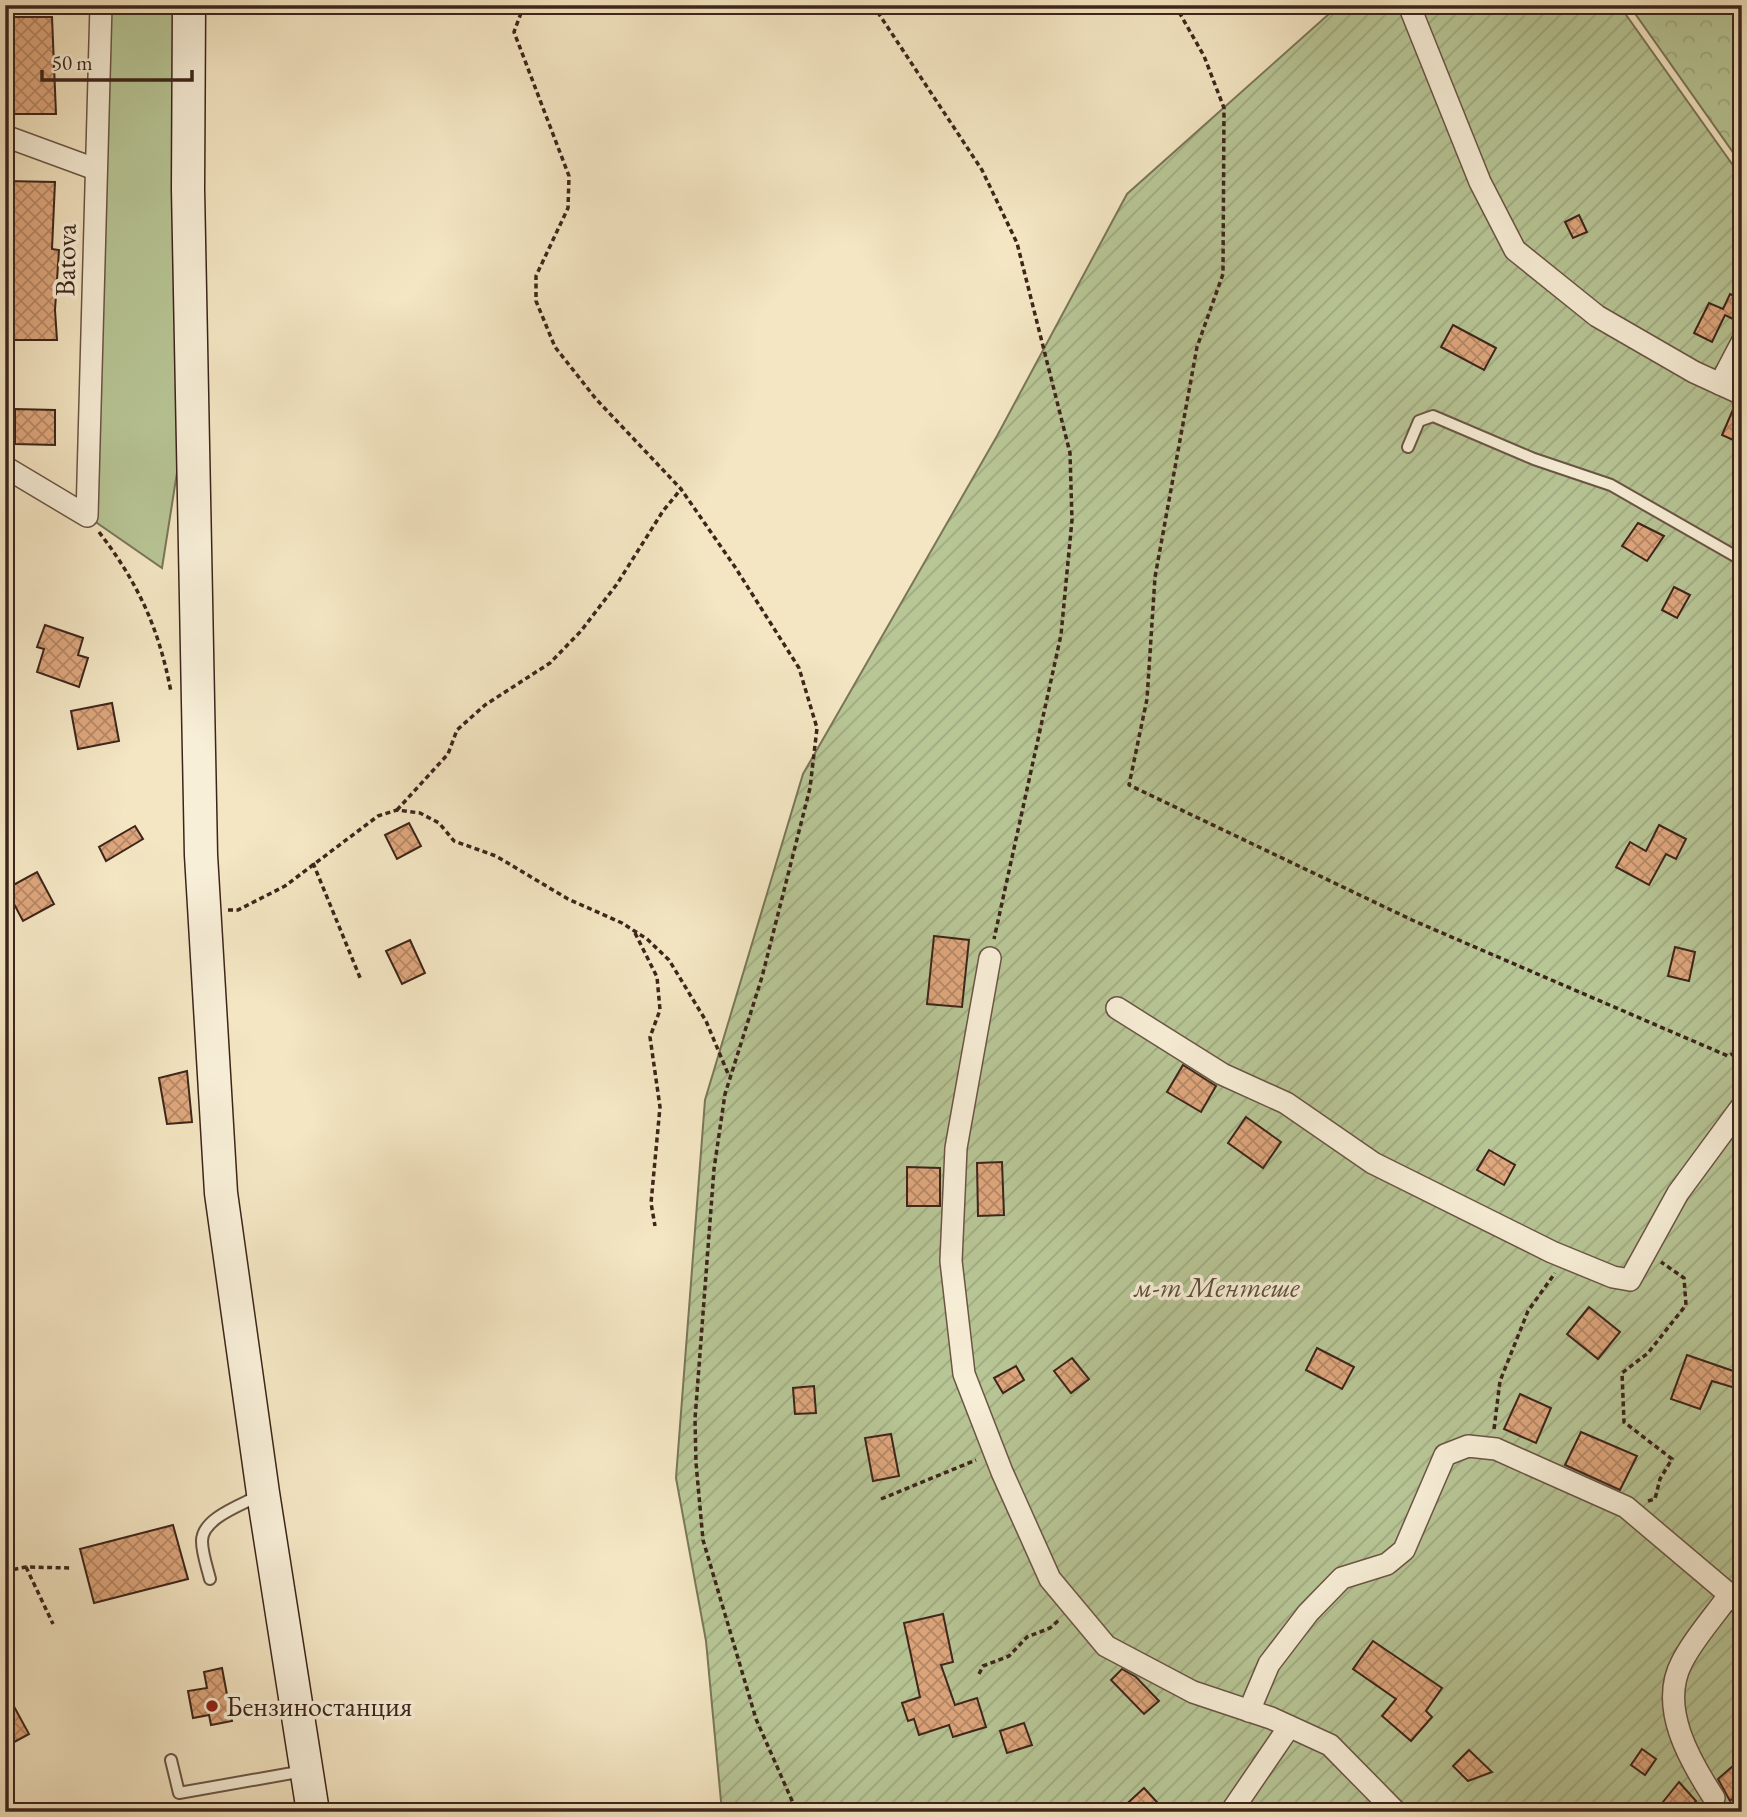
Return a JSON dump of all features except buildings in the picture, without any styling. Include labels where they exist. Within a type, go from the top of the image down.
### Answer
[{"type":"main road","points":[[189,5],[189,203],[205,909],[221,1193],[262,1493],[313,1812]]},
{"type":"street","name":"Batova","points":[[87,516],[101,5]]},
{"type":"street","points":[[1409,5],[1480,182],[1515,250],[1597,316],[1742,394]]},
{"type":"street","points":[[5,136],[95,169]]},
{"type":"street","points":[[1720,384],[1742,342]]},
{"type":"street","points":[[5,467],[87,516]]},
{"type":"street","points":[[990,958],[956,1148],[951,1261],[964,1374],[994,1453],[1050,1579],[1106,1646],[1193,1692],[1249,1711],[1330,1745],[1396,1812]]},
{"type":"street","points":[[1117,1008],[1222,1074],[1286,1103],[1373,1163],[1552,1252],[1613,1277],[1630,1280],[1678,1193],[1742,1106]]},
{"type":"street","points":[[1249,1711],[1269,1664],[1308,1613],[1342,1577],[1387,1564],[1404,1550],[1445,1455],[1468,1446],[1496,1449],[1626,1507],[1735,1600],[1681,1663],[1674,1695],[1688,1758],[1714,1798]]},
{"type":"street","points":[[1231,1812],[1289,1727]]},
{"type":"lane","points":[[1408,447],[1419,421],[1433,416],[1534,459],[1611,485],[1742,560]]},
{"type":"lane","points":[[210,1579],[202,1542],[204,1530],[215,1520],[262,1493]]},
{"type":"lane","points":[[171,1760],[178,1793],[306,1771]]},
{"type":"path","points":[[524,5],[514,32],[569,176],[568,208],[536,276],[536,301],[555,347],[596,398],[681,489],[799,668],[817,728],[810,789],[762,977],[730,1077],[714,1169],[695,1419],[703,1540],[756,1719],[797,1812]]},
{"type":"path","points":[[873,5],[982,170],[1017,243],[1070,453],[1072,520],[1061,635],[990,958]]},
{"type":"path","points":[[1175,5],[1204,56],[1224,108],[1223,274],[1197,347],[1155,576],[1147,699],[1129,785],[1412,920],[1728,1056],[1742,1050]]},
{"type":"path","points":[[397,810],[448,754],[457,730],[485,705],[550,663],[581,631],[624,575],[663,511],[681,489]]},
{"type":"path","points":[[87,516],[143,600],[162,643],[171,705]]},
{"type":"path","points":[[205,909],[239,910],[285,886],[377,816],[397,810],[420,813],[439,823],[454,841],[496,856],[568,899],[634,931],[669,960],[706,1021],[730,1077]]},
{"type":"path","points":[[313,863],[361,980]]},
{"type":"path","points":[[5,922],[14,919]]},
{"type":"path","points":[[634,931],[657,977],[660,1010],[650,1037],[660,1107],[651,1203],[655,1226]]},
{"type":"path","points":[[1496,1449],[1494,1422],[1500,1381],[1528,1311],[1555,1275],[1552,1252]]},
{"type":"path","points":[[1626,1507],[1655,1499],[1660,1479],[1672,1459],[1624,1422],[1622,1373],[1648,1353],[1686,1305],[1684,1278],[1647,1253]]},
{"type":"path","points":[[881,1499],[994,1453]]},
{"type":"path","points":[[5,1571],[26,1567],[71,1568]]},
{"type":"path","points":[[26,1567],[53,1624]]},
{"type":"path","points":[[979,1674],[983,1666],[1009,1656],[1027,1637],[1049,1628],[1074,1607]]},
{"type":"green space","points":[[101,5],[180,5],[178,466],[162,568],[87,516]]},
{"type":"green space","name":"м-т Ментeше","points":[[1339,5],[1619,5],[1742,178],[1742,1812],[722,1812],[706,1641],[676,1478],[705,1100],[803,774],[997,436],[1127,194]]},
{"type":"green space","points":[[1629,5],[1742,5],[1742,165]]},
{"type":"place","name":"Бензиностанция","points":[[212,1706]]}]
